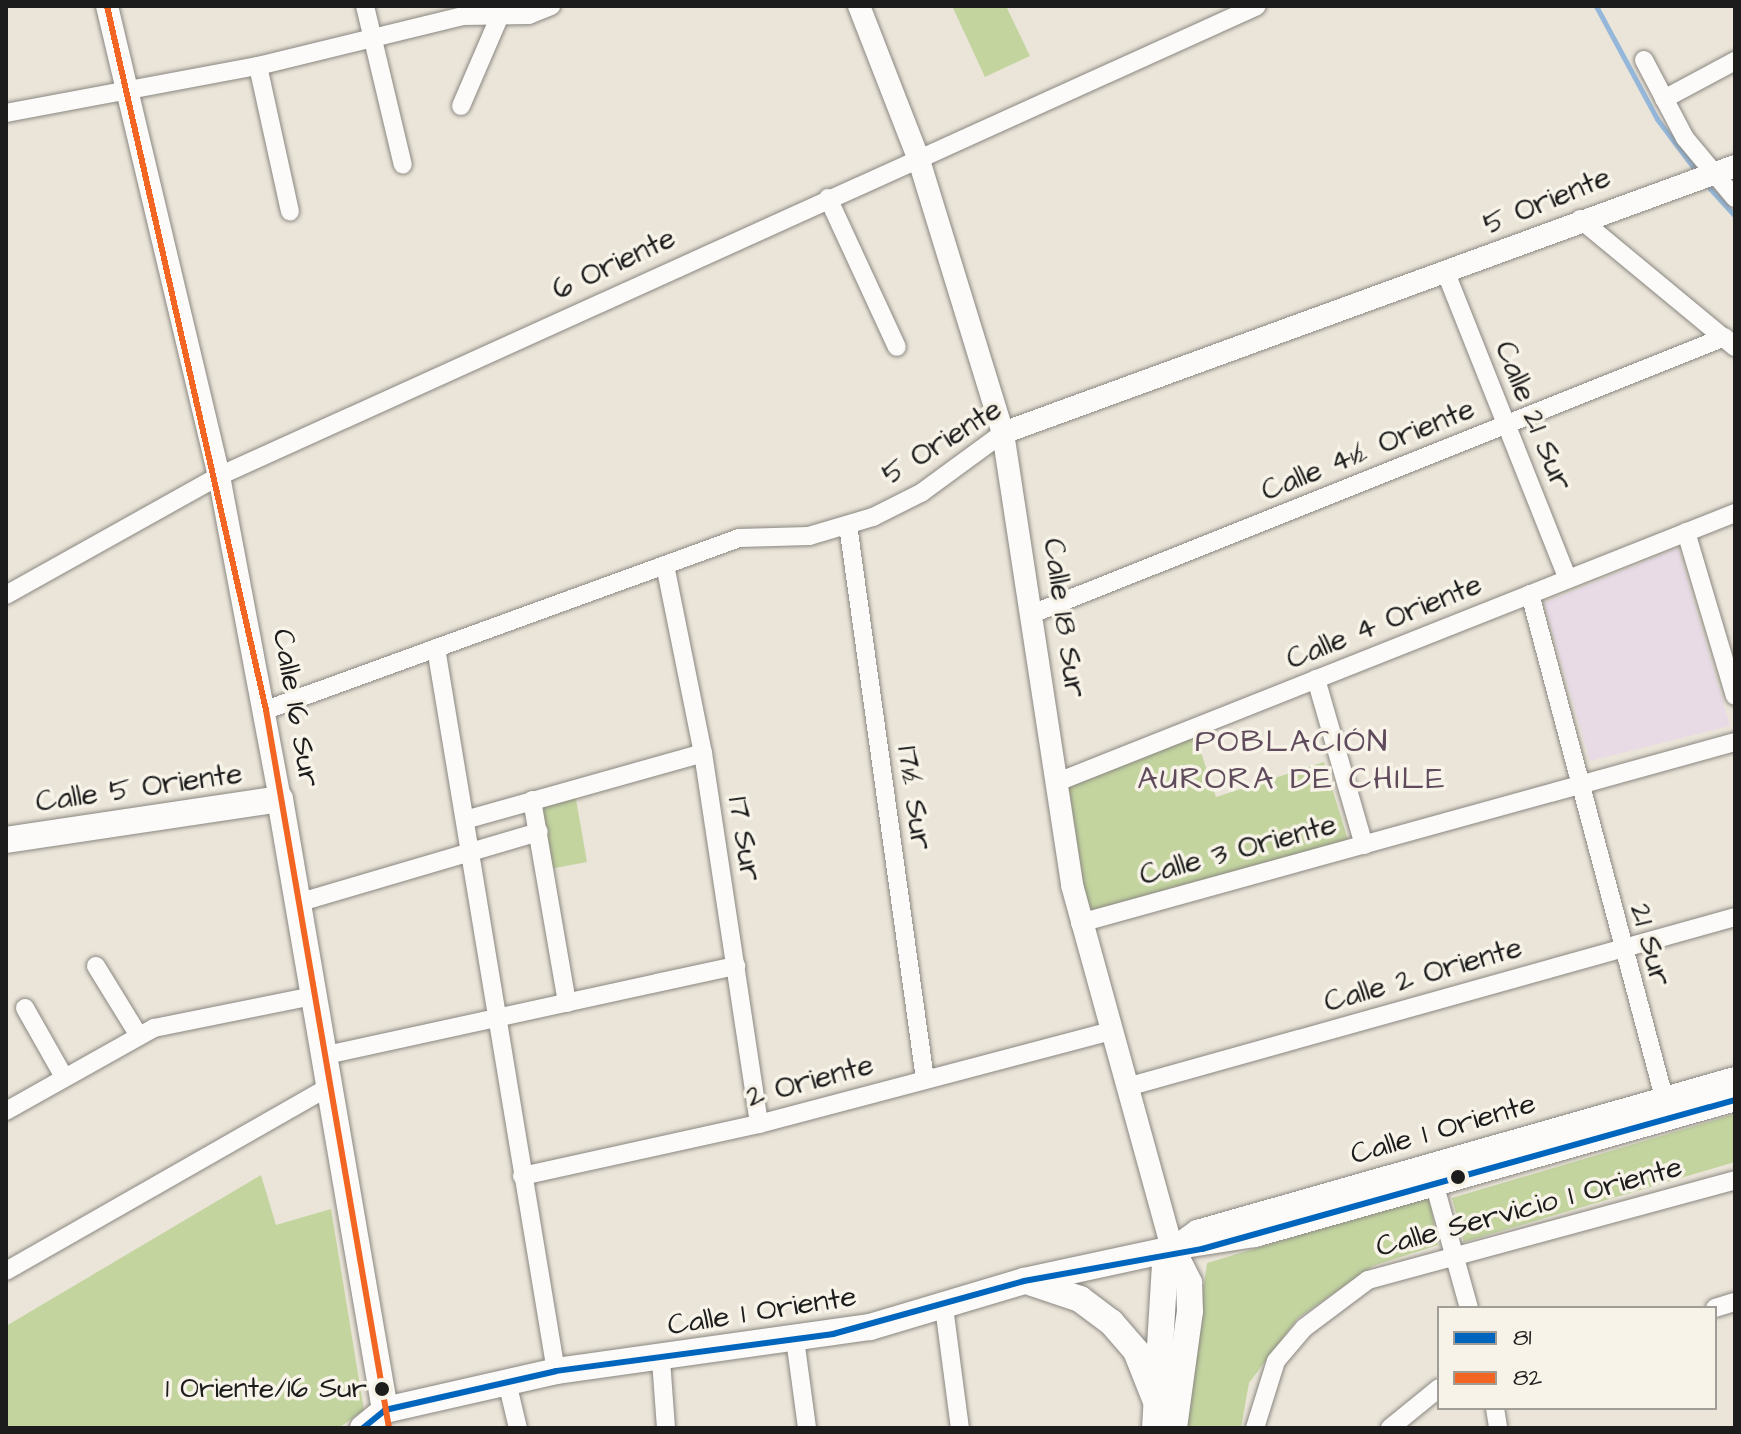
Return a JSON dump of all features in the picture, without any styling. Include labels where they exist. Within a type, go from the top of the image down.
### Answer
[{"type":"main road","name":"Calle 5 Oriente","points":[[6,840],[280,799]]},
{"type":"main road","name":"Calle 16 Sur","points":[[280,799],[327,1088],[387,1419]]},
{"type":"main road","name":"Calle 1 Oriente","points":[[363,1428],[507,1382],[556,1371],[661,1360],[795,1339],[944,1307],[1024,1281],[1172,1249]]},
{"type":"main road","name":"Calle 18 Sur","points":[[1156,1416],[1165,1265],[1172,1249]]},
{"type":"main road","name":"Calle 18 Sur","points":[[1172,1249],[1189,1283],[1190,1311],[1174,1428]]},
{"type":"main road","points":[[1024,1281],[1062,1291],[1111,1322],[1136,1351],[1156,1416]]},
{"type":"street","name":"Calle 16 Sur","points":[[107,6],[219,476],[266,710],[280,799]]},
{"type":"street","points":[[365,6],[403,165]]},
{"type":"street","points":[[6,113],[258,66],[491,11],[529,15],[551,6]]},
{"type":"street","name":"Calle 18 Sur","points":[[859,6],[918,157],[1003,433],[1055,783],[1080,923],[1172,1249]]},
{"type":"street","name":"6 Oriente","points":[[6,595],[219,476],[1257,6]]},
{"type":"street","points":[[461,106],[491,11]]},
{"type":"street","points":[[1644,60],[1704,176],[1735,198]]},
{"type":"street","points":[[1664,99],[1735,61]]},
{"type":"street","points":[[258,66],[290,212]]},
{"type":"street","name":"5 Oriente","points":[[266,710],[739,538],[809,536],[848,525],[921,493],[1003,433],[1446,273],[1580,219],[1735,166]]},
{"type":"street","points":[[828,198],[897,347]]},
{"type":"street","points":[[1580,219],[1730,342]]},
{"type":"street","name":"Calle 21 Sur","points":[[1446,273],[1568,579]]},
{"type":"street","name":"Calle 4½ Oriente","points":[[1032,614],[1506,425],[1730,342]]},
{"type":"street","name":"Calle 4 Oriente","points":[[1055,783],[1735,513]]},
{"type":"street","name":"17½ Sur","points":[[848,525],[925,1079]]},
{"type":"street","points":[[1686,532],[1735,696]]},
{"type":"street","name":"17 Sur","points":[[665,565],[703,753],[759,1124]]},
{"type":"street","points":[[1530,594],[1577,785]]},
{"type":"street","points":[[436,648],[556,1371]]},
{"type":"street","points":[[1316,679],[1364,845]]},
{"type":"street","name":"Calle 3 Oriente","points":[[1080,923],[1735,742]]},
{"type":"street","points":[[465,820],[703,753]]},
{"type":"street","name":"21 Sur","points":[[1577,785],[1667,1109]]},
{"type":"street","points":[[532,800],[567,1003]]},
{"type":"street","points":[[297,903],[539,832]]},
{"type":"street","name":"Calle 2 Oriente","points":[[1127,1087],[1735,917]]},
{"type":"street","points":[[96,966],[139,1036]]},
{"type":"street","points":[[322,1056],[736,966]]},
{"type":"street","points":[[6,1111],[139,1036],[313,996]]},
{"type":"street","points":[[25,1008],[64,1077]]},
{"type":"street","name":"2 Oriente","points":[[522,1176],[759,1124],[1110,1031]]},
{"type":"street","name":"Calle 1 Oriente","points":[[1667,1109],[1735,1078]]},
{"type":"street","points":[[6,1271],[327,1088]]},
{"type":"street","name":"Calle 1 Oriente","points":[[1172,1249],[1255,1236],[1432,1175],[1667,1109],[1735,1100]]},
{"type":"street","points":[[1432,1175],[1468,1306]]},
{"type":"street","name":"Calle Servicio 1 Oriente","points":[[1255,1428],[1261,1391],[1304,1328],[1368,1280],[1455,1260],[1735,1180]]},
{"type":"street","points":[[944,1307],[960,1428]]},
{"type":"street","points":[[795,1339],[807,1428]]},
{"type":"street","points":[[661,1360],[666,1428]]},
{"type":"street","points":[[507,1382],[518,1428]]},
{"type":"street","points":[[1390,1428],[1437,1390]]},
{"type":"shaded area","points":[[1678,548],[1730,726],[1590,761],[1544,603]]},
{"type":"green space","points":[[952,6],[1006,6],[1030,56],[985,77]]},
{"type":"green space","points":[[1194,732],[1216,797],[1324,762],[1348,840],[1088,913],[1066,784]]},
{"type":"green space","points":[[574,788],[587,862],[545,870],[532,800]]},
{"type":"green space","points":[[1735,1114],[1735,1162],[1464,1242],[1452,1198]]},
{"type":"green space","points":[[261,1175],[276,1225],[331,1209],[364,1410],[339,1428],[6,1428],[6,1326]]},
{"type":"green space","points":[[1429,1196],[1438,1245],[1373,1266],[1298,1318],[1249,1383],[1241,1428],[1184,1428],[1207,1263]]},
{"type":"waterway","points":[[1596,6],[1657,119],[1697,172]]},
{"type":"waterway","points":[[1705,183],[1735,216]]},
{"type":"transit line","name":"82","points":[[107,6],[266,710],[389,1428]]},
{"type":"transit line","name":"81","points":[[363,1428],[385,1410],[556,1371],[833,1334],[1024,1281],[1202,1249],[1735,1100]]},
{"type":"place","name":"1 Oriente/16 Sur","points":[[382,1389]]},
{"type":"district","name":"POBLACIÓN AURORA DE CHILE","points":[[1292,762]]}]
